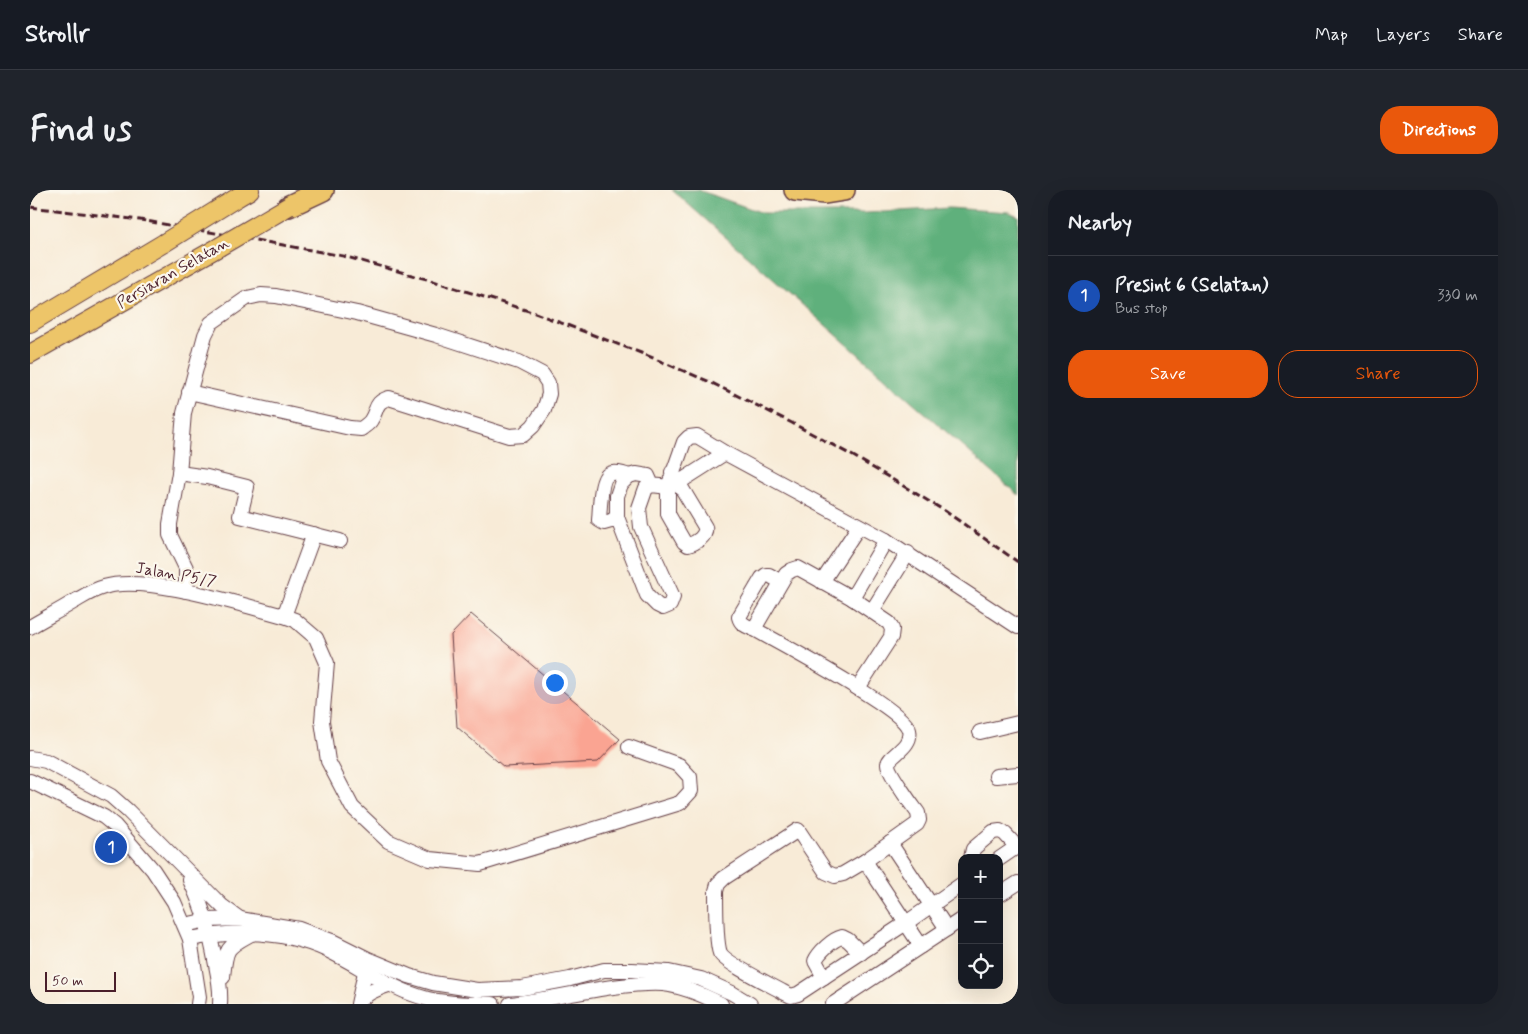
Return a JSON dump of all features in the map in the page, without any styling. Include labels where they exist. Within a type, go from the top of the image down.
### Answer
[{"type":"highway","points":[[289,206],[323,190]]},
{"type":"highway","points":[[794,190],[825,192],[844,190]]},
{"type":"main road","name":"Persiaran Selatan","points":[[30,354],[316,190]]},
{"type":"main road","name":"Persiaran Selatan","points":[[30,323],[244,194]]},
{"type":"street","points":[[186,591],[186,568],[170,535],[170,524],[179,473],[184,413],[189,392],[205,335],[211,322],[247,298],[261,295],[276,296],[357,313],[436,335],[519,362],[542,374],[548,383],[549,394],[544,410],[533,426],[523,435],[508,436],[389,398],[381,400],[370,422],[361,429],[189,392]]},
{"type":"street","points":[[673,481],[684,442],[689,437],[697,436],[908,553],[1018,627]]},
{"type":"street","points":[[652,485],[648,476],[609,474],[605,477],[602,487],[599,520],[604,523],[611,522],[616,517],[647,595],[656,605],[663,608],[670,604],[673,597],[641,527],[639,508],[646,488],[673,481],[725,453]]},
{"type":"street","points":[[179,473],[207,477],[247,487],[240,516],[340,541]]},
{"type":"street","points":[[822,582],[859,526]]},
{"type":"street","points":[[314,534],[290,618],[316,638],[327,663],[322,721],[328,761],[352,807],[388,841],[430,859],[480,864],[680,803],[691,791],[690,777],[679,765],[629,747]]},
{"type":"street","points":[[852,598],[886,540]]},
{"type":"street","points":[[872,611],[908,553]]},
{"type":"street","points":[[754,629],[786,574],[798,568],[852,598],[889,623],[892,629],[891,637],[858,688]]},
{"type":"street","points":[[781,582],[769,575],[762,578],[739,618],[743,624],[858,688],[905,722],[909,731],[909,738],[902,750],[888,765],[891,773],[918,813],[919,820],[917,824],[865,861],[843,874],[835,876],[826,872],[798,830],[724,878],[718,884],[716,891],[720,954],[728,961],[791,996],[798,994],[906,924],[931,904],[958,887]]},
{"type":"street","name":"Jalan P5/7","points":[[30,627],[92,591],[120,583],[150,585],[186,591],[290,618]]},
{"type":"street","points":[[980,732],[1018,723]]},
{"type":"street","points":[[30,751],[111,796],[222,906],[240,919]]},
{"type":"street","points":[[30,758],[46,761]]},
{"type":"street","points":[[996,776],[1018,774]]},
{"type":"street","points":[[30,781],[104,818],[115,826],[153,870],[174,902],[190,939],[199,997],[198,1004]]},
{"type":"street","points":[[972,854],[973,850],[993,832],[1000,831],[1018,847],[1003,856]]},
{"type":"street","points":[[890,843],[947,929]]},
{"type":"street","points":[[865,861],[920,946]]},
{"type":"street","points":[[185,870],[201,904],[211,935],[220,998]]},
{"type":"street","points":[[1003,892],[1018,882]]},
{"type":"street","points":[[185,925],[206,920],[240,919],[299,929],[332,941],[390,984],[404,992],[429,999],[465,1004],[493,1004]]},
{"type":"street","points":[[833,1004],[958,922]]},
{"type":"street","points":[[190,939],[211,935],[254,932],[300,940],[366,965],[433,983],[478,990],[522,988],[570,979],[604,970],[669,972],[701,979],[732,993],[750,1004]]},
{"type":"street","points":[[220,998],[225,955],[230,947],[254,932]]},
{"type":"street","points":[[824,977],[815,961],[817,956],[837,938],[842,937],[848,940],[860,954]]},
{"type":"street","points":[[359,1003],[366,965]]},
{"type":"street","points":[[359,1003],[364,996],[390,984]]},
{"type":"street","points":[[510,1004],[604,988],[663,984],[696,992],[721,1004]]},
{"type":"green space","points":[[672,190],[698,190],[763,213],[866,213],[949,208],[1009,212],[1018,216],[1018,495]]},
{"type":"building","points":[[471,614],[620,739],[598,762],[504,767],[457,727],[451,635]]},
{"type":"railway","points":[[30,207],[140,220],[343,256],[430,280],[535,313],[641,353],[710,382],[792,423],[855,457],[945,511],[1018,562]]},
{"type":"place","name":"Presint 6 (Selatan)","points":[[111,847]]}]
